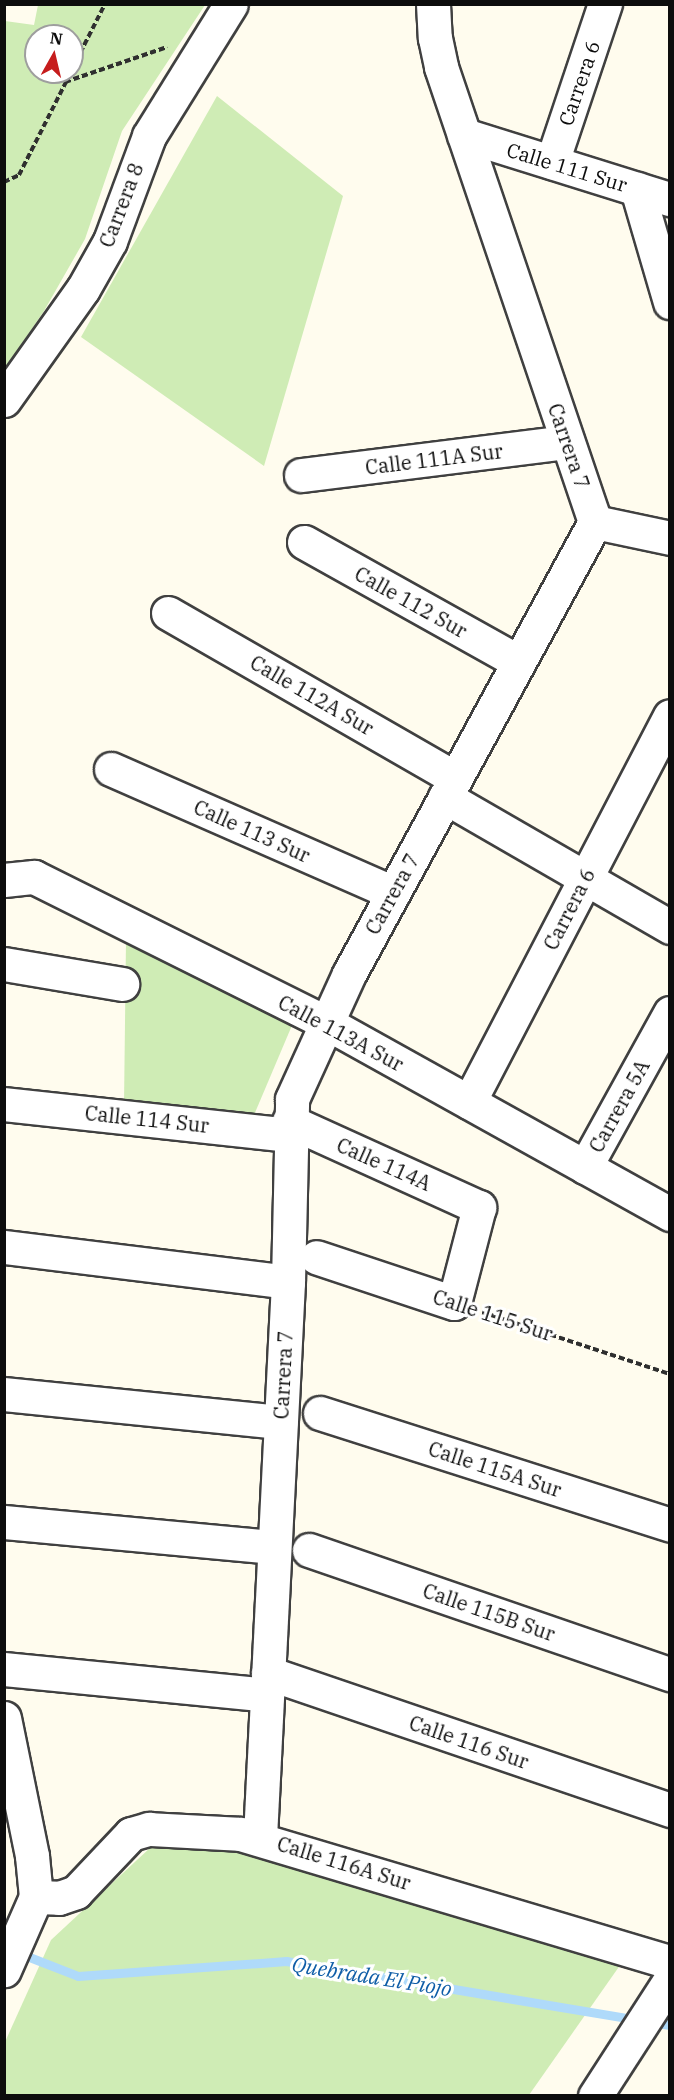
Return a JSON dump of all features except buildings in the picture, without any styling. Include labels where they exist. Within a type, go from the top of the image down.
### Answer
[{"type":"street","name":"Carrera 7","points":[[260,1837],[288,1282],[289,1128],[298,1083],[325,1022],[393,892],[595,522],[441,67],[435,38],[433,4]]},
{"type":"street","name":"Carrera 6","points":[[552,162],[605,4]]},
{"type":"street","name":"Carrera 8","points":[[4,400],[82,289],[110,241],[149,136],[222,18]]},
{"type":"street","name":"Calle 111 Sur","points":[[464,135],[669,199]]},
{"type":"street","points":[[637,189],[669,302]]},
{"type":"street","name":"Calle 111A Sur","points":[[301,475],[567,442]]},
{"type":"street","points":[[595,522],[669,538]]},
{"type":"street","name":"Calle 112 Sur","points":[[304,542],[519,662]]},
{"type":"street","name":"Calle 112A Sur","points":[[168,613],[450,787],[585,878],[669,927]]},
{"type":"street","name":"Carrera 6","points":[[468,1102],[669,716]]},
{"type":"street","name":"Calle 113 Sur","points":[[111,769],[393,892]]},
{"type":"street","name":"Calle 113A Sur","points":[[4,880],[34,877],[325,1022],[669,1214]]},
{"type":"street","points":[[4,964],[122,984]]},
{"type":"street","name":"Carrera 5A","points":[[585,1167],[669,1013]]},
{"type":"street","name":"Calle 114 Sur","points":[[4,1104],[289,1128]]},
{"type":"street","name":"Calle 114A","points":[[289,1128],[479,1207],[454,1303]]},
{"type":"street","points":[[4,1247],[288,1282]]},
{"type":"street","name":"Calle 115 Sur","points":[[316,1257],[454,1303]]},
{"type":"street","points":[[4,1394],[280,1422]]},
{"type":"street","name":"Calle 115A Sur","points":[[320,1413],[669,1525]]},
{"type":"street","points":[[4,1522],[274,1546]]},
{"type":"street","name":"Calle 115B Sur","points":[[309,1550],[669,1674]]},
{"type":"street","name":"Calle 116 Sur","points":[[4,1669],[268,1684],[669,1810]]},
{"type":"street","points":[[4,1718],[9,1763],[32,1856],[36,1897],[5,1970]]},
{"type":"street","name":"Calle 116A Sur","points":[[36,1897],[59,1898],[81,1889],[131,1834],[150,1829],[260,1837],[669,1962]]},
{"type":"street","points":[[595,2096],[654,2009],[669,1980]]},
{"type":"path","points":[[84,45],[105,4]]},
{"type":"path","points":[[84,74],[222,18]]},
{"type":"path","points":[[4,182],[19,175],[64,84]]},
{"type":"path","name":"Calle 115 Sur","points":[[454,1303],[669,1374]]},
{"type":"green space","points":[[38,5],[205,5],[122,131],[85,239],[44,311],[5,368],[5,21],[27,24],[24,24],[24,84],[84,84],[84,24],[34,24]]},
{"type":"green space","points":[[217,96],[343,196],[264,466],[81,337]]},
{"type":"green space","points":[[126,941],[293,1023],[254,1115],[124,1104]]},
{"type":"green space","points":[[151,1847],[275,1853],[623,1961],[529,2095],[5,2096],[5,2042],[51,1940]]},
{"type":"waterway","name":"Quebrada El Piojo","points":[[19,1953],[78,1976],[286,1961],[638,2020]]},
{"type":"waterway","name":"Quebrada El Piojo","points":[[651,2022],[670,2025]]}]
